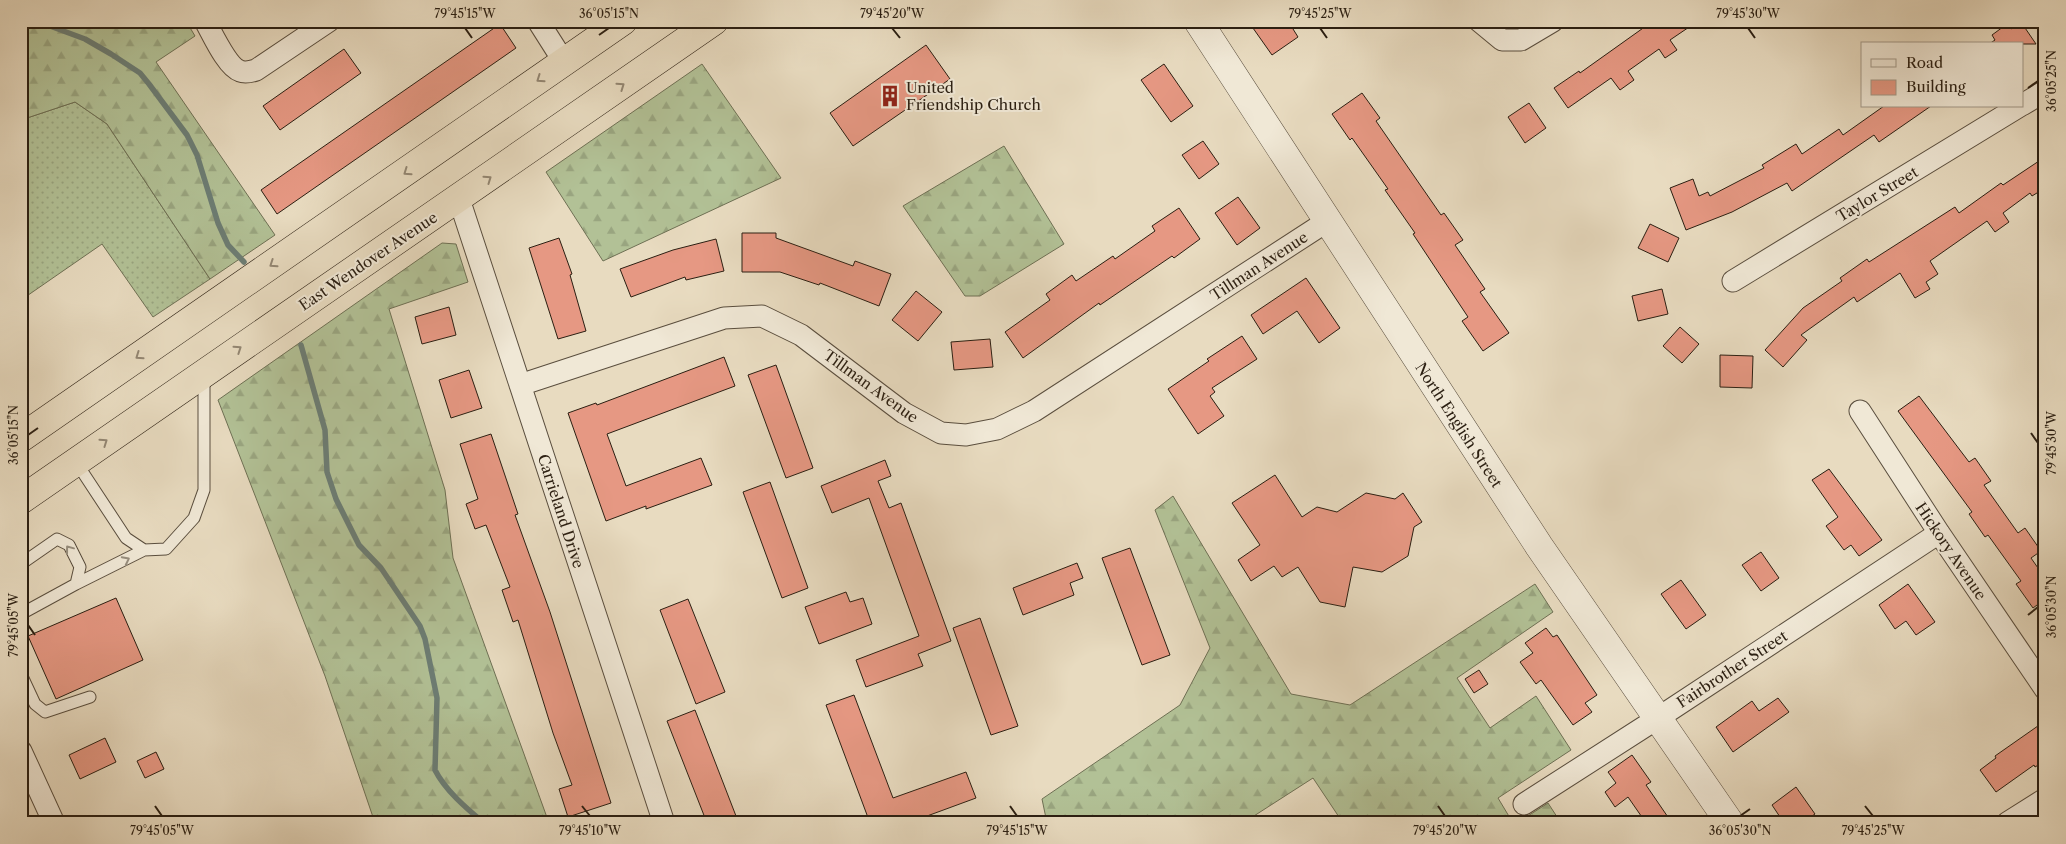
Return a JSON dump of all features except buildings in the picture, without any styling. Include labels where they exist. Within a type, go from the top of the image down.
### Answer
[{"type":"highway","points":[[21,438],[623,21]]},
{"type":"highway","name":"East Wendover Avenue","points":[[21,500],[714,21]]},
{"type":"street","points":[[205,21],[231,65],[238,71],[246,73],[256,70],[329,21]]},
{"type":"street","points":[[538,21],[564,62]]},
{"type":"street","name":"North English Street","points":[[1198,21],[1329,220],[1418,362],[1538,546],[1730,823]]},
{"type":"street","points":[[1479,21],[1502,40],[1521,40],[1553,21]]},
{"type":"street","name":"Taylor Street","points":[[2024,104],[2045,91]]},
{"type":"street","name":"Taylor Street","points":[[1733,281],[2018,108]]},
{"type":"street","name":"Carrieland Drive","points":[[459,199],[664,823]]},
{"type":"street","name":"Tillman Avenue","points":[[520,385],[724,318],[762,316],[801,334],[904,413],[942,433],[966,435],[997,429],[1034,410],[1329,220]]},
{"type":"street","name":"Hickory Avenue","points":[[1860,411],[2045,689]]},
{"type":"street","name":"Fairbrother Street","points":[[1524,804],[1658,718],[1939,532]]},
{"type":"street","points":[[21,751],[54,823]]},
{"type":"street","points":[[2007,823],[2045,799]]},
{"type":"lane","points":[[21,614],[144,550],[166,549],[194,518],[204,490],[204,373]]},
{"type":"lane","points":[[76,462],[126,538],[144,550]]},
{"type":"lane","points":[[21,564],[57,538],[69,545],[80,567],[76,584]]},
{"type":"lane","points":[[21,674],[35,704],[45,712],[90,698]]},
{"type":"green space","points":[[21,21],[186,21],[195,36],[156,62],[275,235],[210,279],[107,124],[75,102],[21,120]]},
{"type":"green space","points":[[702,64],[781,178],[603,261],[546,172]]},
{"type":"green space","points":[[75,102],[107,124],[210,279],[153,317],[102,244],[21,300],[21,120]]},
{"type":"green space","points":[[1004,146],[1064,244],[980,296],[965,296],[903,206]]},
{"type":"green space","points":[[442,243],[456,244],[468,282],[389,309],[445,490],[453,558],[549,823],[375,823],[325,676],[218,400]]},
{"type":"green space","points":[[1173,496],[1291,694],[1350,705],[1535,584],[1553,612],[1457,678],[1490,728],[1536,696],[1571,750],[1498,798],[1513,823],[1343,823],[1313,778],[1243,823],[1047,823],[1042,799],[1180,705],[1210,648],[1155,510]]},
{"type":"green space","points":[[1548,803],[1561,823],[1517,823]]},
{"type":"waterway","points":[[49,21],[50,26],[85,39],[111,54],[140,73],[149,84],[187,135],[197,155],[218,223],[228,245],[244,262]]},
{"type":"waterway","points":[[301,345],[325,430],[327,472],[336,499],[359,545],[381,568],[420,626],[425,639],[437,698],[435,770],[450,792],[484,823]]},
{"type":"place","name":"United Friendship Church","points":[[890,96]]}]
